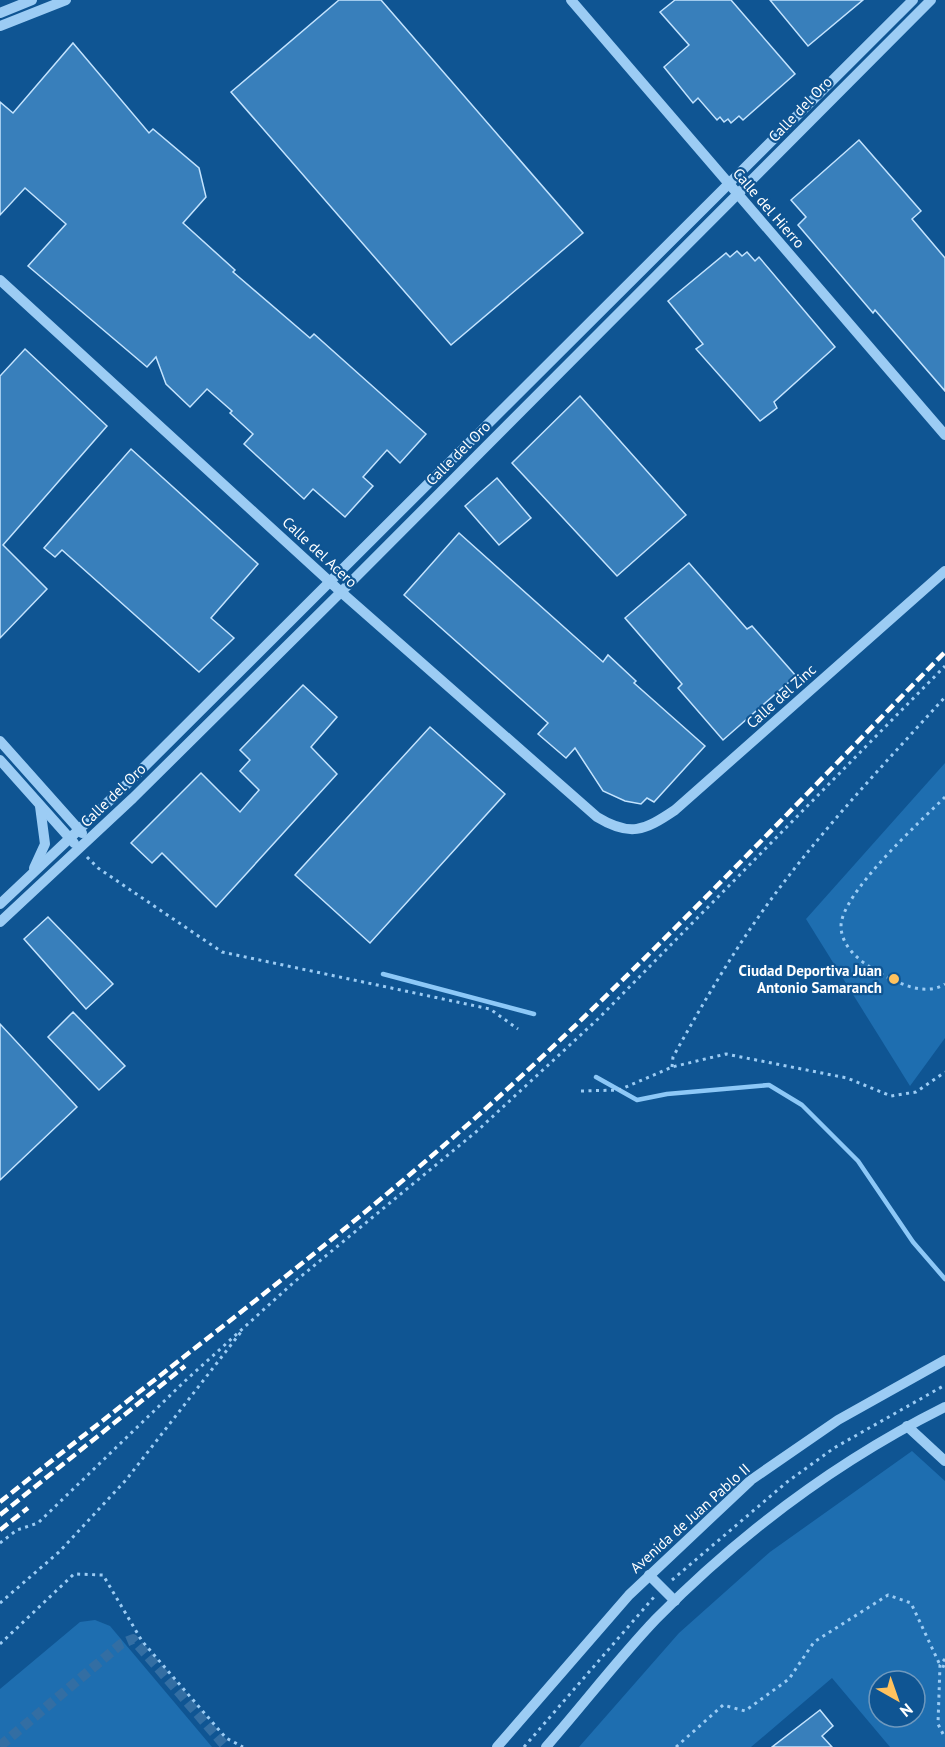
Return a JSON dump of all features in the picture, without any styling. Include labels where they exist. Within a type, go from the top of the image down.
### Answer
[{"type":"street","points":[[0,13],[32,0]]},
{"type":"street","points":[[0,26],[66,0]]},
{"type":"street","name":"Calle del Hierro","points":[[571,0],[945,435]]},
{"type":"street","name":"Calle del Oro","points":[[0,904],[70,839],[913,0]]},
{"type":"street","name":"Calle del Oro","points":[[0,922],[79,849],[341,592],[931,0]]},
{"type":"street","name":"Calle del Acero","points":[[0,280],[341,592],[597,817],[614,827],[630,831]]},
{"type":"street","name":"Calle del Zinc","points":[[630,831],[652,825],[675,810],[945,571]]},
{"type":"street","points":[[0,741],[88,840]]},
{"type":"street","points":[[0,760],[79,849]]},
{"type":"street","points":[[31,874],[45,844],[40,805]]},
{"type":"street","name":"Avenida de Juan Pablo II","points":[[497,1747],[649,1575],[751,1480],[838,1420],[945,1360]]},
{"type":"street","points":[[546,1747],[656,1620],[777,1509],[874,1444],[945,1407]]},
{"type":"street","points":[[907,1426],[945,1461]]},
{"type":"street","points":[[649,1575],[675,1601]]},
{"type":"path","points":[[0,1543],[16,1530],[38,1523],[150,1413],[246,1325],[477,1131],[599,1018],[945,666]]},
{"type":"path","points":[[672,1067],[673,1057],[705,999],[774,895],[838,814],[945,697]]},
{"type":"path","points":[[945,797],[870,874],[849,903],[841,926],[845,945],[867,966],[908,988],[939,988],[945,984]]},
{"type":"path","points":[[79,849],[98,867],[222,952],[490,1009],[518,1029]]},
{"type":"path","points":[[580,1091],[619,1090],[672,1067],[726,1054],[847,1078],[891,1096],[916,1092],[945,1072]]},
{"type":"path","points":[[0,1603],[59,1552],[126,1480],[246,1325]]},
{"type":"path","points":[[0,1644],[74,1574],[103,1575],[142,1641],[226,1738],[243,1747]]},
{"type":"path","points":[[676,1747],[723,1705],[745,1711],[789,1679],[814,1642],[888,1595],[911,1603],[940,1665],[938,1724],[945,1738]]},
{"type":"path","points":[[940,1665],[945,1659]]},
{"type":"path","points":[[940,1665],[945,1667]]},
{"type":"shaded area","name":"Ciudad Deportiva Juan Antonio Samaranch","points":[[945,763],[945,1038],[910,1086],[806,919]]},
{"type":"shaded area","points":[[912,1451],[945,1481],[945,1747],[890,1747],[875,1729],[927,1729],[927,1669],[867,1669],[867,1720],[832,1678],[751,1747],[579,1747],[679,1633],[770,1552]]},
{"type":"shaded area","points":[[95,1620],[110,1626],[212,1747],[0,1747],[0,1689],[80,1622]]},
{"type":"building","points":[[339,0],[381,0],[583,233],[451,345],[231,92]]},
{"type":"building","points":[[675,0],[731,0],[795,74],[743,120],[739,116],[731,123],[728,119],[724,122],[720,117],[717,120],[698,98],[693,103],[664,67],[689,45],[660,12]]},
{"type":"building","points":[[770,0],[863,0],[808,46]]},
{"type":"building","points":[[73,43],[149,133],[153,129],[199,168],[206,197],[183,223],[235,270],[233,272],[310,338],[314,334],[426,434],[400,463],[387,450],[363,477],[373,486],[345,517],[313,489],[304,499],[244,444],[253,434],[207,389],[190,407],[166,384],[156,357],[147,367],[28,266],[66,224],[25,188],[0,215],[0,102],[13,113]]},
{"type":"building","points":[[859,140],[921,211],[912,219],[945,258],[945,391],[875,310],[873,313],[798,225],[806,217],[791,200]]},
{"type":"building","points":[[737,251],[742,256],[747,252],[755,261],[759,257],[835,347],[774,402],[777,408],[760,421],[696,349],[703,344],[668,301],[726,253],[730,257]]},
{"type":"building","points":[[25,349],[107,426],[3,545],[47,589],[0,638],[0,376]]},
{"type":"building","points":[[580,396],[686,515],[617,576],[512,463]]},
{"type":"building","points":[[131,449],[258,564],[211,618],[234,638],[199,672],[62,550],[55,557],[44,548]]},
{"type":"building","points":[[497,478],[531,518],[499,545],[465,506]]},
{"type":"building","points":[[459,533],[603,662],[608,655],[636,681],[634,683],[705,746],[654,802],[647,798],[641,804],[625,801],[603,791],[575,748],[566,758],[538,734],[548,723],[404,595]]},
{"type":"building","points":[[689,563],[747,629],[752,626],[796,676],[723,740],[678,688],[682,684],[625,618]]},
{"type":"building","points":[[303,685],[337,717],[311,747],[337,774],[216,907],[162,853],[152,863],[131,843],[201,773],[240,812],[259,790],[240,771],[250,760],[240,750]]},
{"type":"building","points":[[430,727],[505,794],[370,943],[295,875]]},
{"type":"building","points":[[48,917],[113,984],[86,1009],[24,939]]},
{"type":"building","points":[[73,1012],[125,1066],[99,1090],[48,1037]]},
{"type":"building","points":[[0,1024],[77,1107],[0,1180]]},
{"type":"building","points":[[820,1710],[833,1726],[822,1736],[832,1747],[772,1747]]},
{"type":"waterway","points":[[383,974],[534,1014]]},
{"type":"waterway","points":[[596,1077],[637,1100],[667,1094],[769,1085],[802,1105],[858,1161],[913,1242],[945,1279]]},
{"type":"tunnel","points":[[0,1746],[121,1644],[133,1639],[226,1747]]},
{"type":"railway","points":[[0,1502],[311,1256],[492,1103],[665,938],[945,652]]},
{"type":"railway","points":[[0,1515],[185,1366]]},
{"type":"railway","points":[[0,1530],[28,1508]]},
{"type":"place","name":"Ciudad Deportiva Juan Antonio Samaranch","points":[[894,979]]}]
